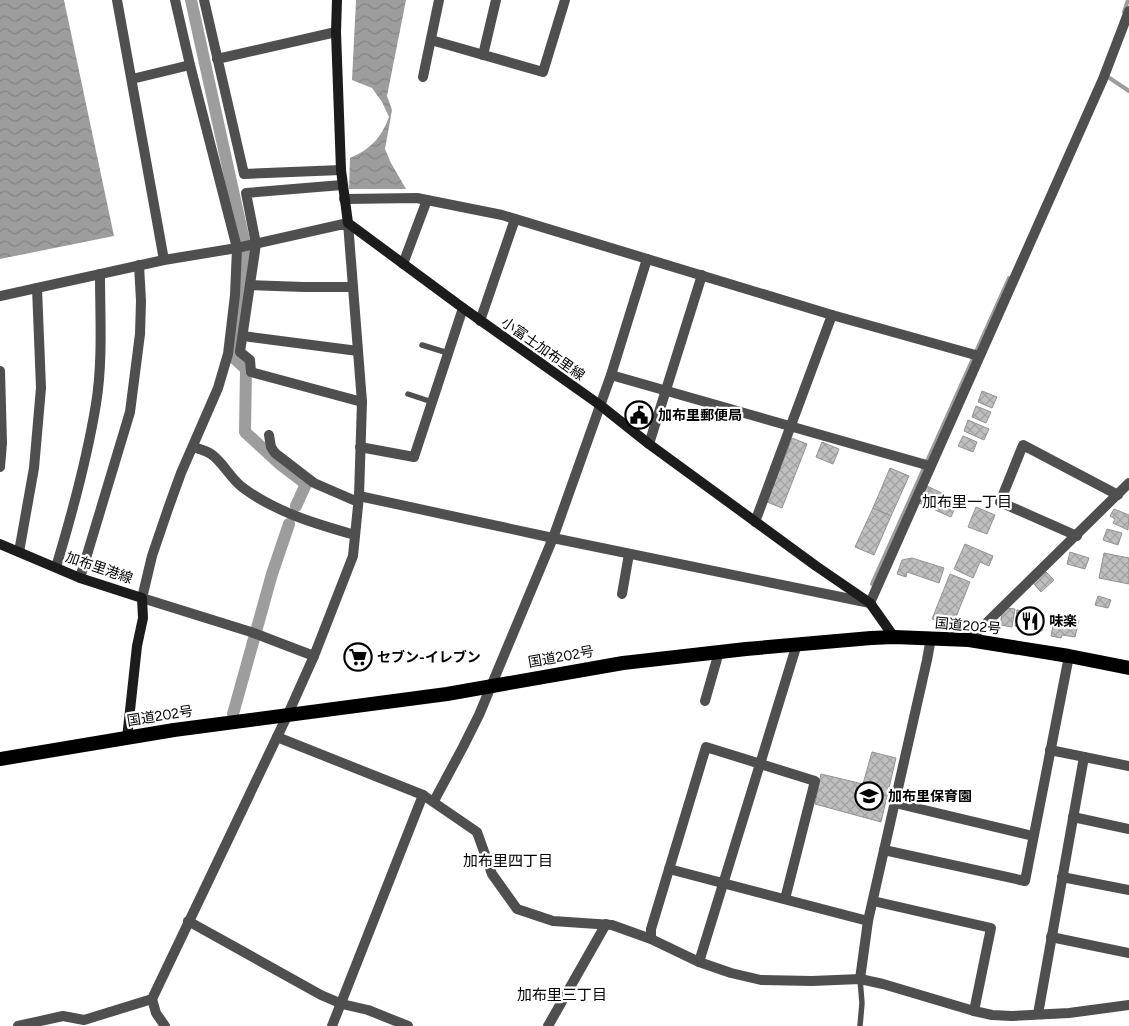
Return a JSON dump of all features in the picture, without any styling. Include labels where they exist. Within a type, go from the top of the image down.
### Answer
[{"type":"highway","name":"国道202号","points":[[0,759],[288,714],[447,694],[623,663],[797,644],[894,637],[969,640],[1129,668]]},
{"type":"main road","points":[[337,0],[336,32],[341,170],[348,223]]},
{"type":"main road","name":"小富士加布里線","points":[[348,223],[480,321],[600,405],[649,444],[755,522],[870,603],[894,637]]},
{"type":"main road","name":"加布里港線","points":[[0,544],[80,578],[142,598],[143,618],[137,646],[128,738]]},
{"type":"street","points":[[117,0],[164,260]]},
{"type":"street","points":[[175,0],[237,248],[235,295],[228,354],[218,388],[181,473],[152,556],[142,598],[255,633],[314,656]]},
{"type":"street","points":[[204,0],[244,174],[256,244],[240,352],[250,360],[251,372],[362,402]]},
{"type":"street","points":[[423,76],[439,0]]},
{"type":"street","points":[[483,55],[496,0]]},
{"type":"street","points":[[431,40],[544,72],[565,0]]},
{"type":"street","points":[[269,435],[271,447],[275,453],[314,483],[358,499],[870,603],[925,465],[974,354],[1103,79],[1129,11]]},
{"type":"street","points":[[217,59],[336,32]]},
{"type":"street","points":[[132,79],[190,65]]},
{"type":"street","points":[[244,174],[341,170]]},
{"type":"street","points":[[246,193],[342,185]]},
{"type":"street","points":[[344,199],[417,198],[515,219],[832,315],[974,354]]},
{"type":"street","points":[[402,264],[426,200]]},
{"type":"street","points":[[480,321],[515,219]]},
{"type":"street","points":[[0,296],[164,260],[237,248],[348,223],[362,402],[358,499],[353,556],[314,656],[288,714],[152,999],[156,1013],[165,1026]]},
{"type":"street","points":[[434,801],[463,747],[491,686],[553,538],[611,375],[647,259]]},
{"type":"street","points":[[80,578],[130,412],[140,334],[140,265]]},
{"type":"street","points":[[56,568],[69,523],[97,402],[101,351],[100,274]]},
{"type":"street","points":[[649,444],[702,276]]},
{"type":"street","points":[[250,285],[353,287]]},
{"type":"street","points":[[18,552],[34,468],[41,388],[37,288]]},
{"type":"street","points":[[360,447],[414,457],[463,308]]},
{"type":"street","points":[[755,522],[832,315]]},
{"type":"street","points":[[243,336],[358,351]]},
{"type":"street","points":[[0,371],[2,443],[0,467]]},
{"type":"street","points":[[611,375],[925,465]]},
{"type":"street","points":[[1076,536],[1000,502],[1023,445],[1118,495]]},
{"type":"street","points":[[193,447],[209,453],[241,486],[261,500],[303,520],[355,535]]},
{"type":"street","points":[[969,640],[1129,483]]},
{"type":"street","points":[[622,594],[629,554]]},
{"type":"street","points":[[860,979],[868,921],[931,638]]},
{"type":"street","points":[[699,962],[797,644]]},
{"type":"street","points":[[705,701],[719,652]]},
{"type":"street","points":[[884,850],[1025,881],[1069,656]]},
{"type":"street","points":[[277,737],[434,801],[477,832],[492,874],[517,909],[553,921],[606,924],[652,939],[699,962],[731,974],[761,980],[812,981],[860,979],[992,1015],[1070,1013],[1129,1005]]},
{"type":"street","points":[[652,939],[651,930],[706,747],[815,781],[785,899]]},
{"type":"street","points":[[1050,750],[1129,766]]},
{"type":"street","points":[[1030,1026],[1051,937],[1084,757]]},
{"type":"street","points":[[332,1026],[423,795]]},
{"type":"street","points":[[895,803],[1034,836]]},
{"type":"street","points":[[1073,818],[1129,829]]},
{"type":"street","points":[[669,869],[868,921]]},
{"type":"street","points":[[1062,877],[1129,890]]},
{"type":"street","points":[[873,901],[991,928],[974,1011]]},
{"type":"street","points":[[188,921],[321,995],[342,1004],[368,1010],[408,1026]]},
{"type":"street","points":[[548,1026],[606,924]]},
{"type":"street","points":[[1051,937],[1129,953]]},
{"type":"street","points":[[18,1026],[63,1016],[84,1020],[152,999]]},
{"type":"lane","points":[[422,345],[448,353]]},
{"type":"lane","points":[[408,394],[432,402]]},
{"type":"lane","points":[[860,979],[862,997],[860,1026]]},
{"type":"water","points":[[0,0],[64,0],[114,236],[0,259]]},
{"type":"water","points":[[356,0],[406,0],[387,96],[392,110],[385,149],[406,189],[349,189],[350,158],[364,151],[379,137],[389,117],[382,102],[372,88],[352,80]]},
{"type":"building","points":[[982,391],[997,397],[992,408],[978,402]]},
{"type":"building","points":[[976,406],[991,412],[986,423],[972,417]]},
{"type":"building","points":[[968,420],[989,429],[984,440],[964,431]]},
{"type":"building","points":[[963,436],[977,442],[973,452],[958,446]]},
{"type":"building","points":[[792,438],[807,444],[782,508],[767,502]]},
{"type":"building","points":[[822,442],[839,449],[833,464],[816,457]]},
{"type":"building","points":[[890,468],[909,476],[891,516],[873,508]]},
{"type":"building","points":[[927,486],[958,501],[951,517],[919,503]]},
{"type":"building","points":[[976,507],[995,515],[987,534],[968,527]]},
{"type":"building","points":[[873,508],[891,516],[874,555],[855,547]]},
{"type":"building","points":[[1114,509],[1129,515],[1128,530],[1113,523],[1115,519],[1110,516]]},
{"type":"building","points":[[1107,529],[1122,533],[1118,545],[1103,540]]},
{"type":"building","points":[[965,544],[993,556],[989,566],[980,562],[973,578],[954,569]]},
{"type":"building","points":[[1070,552],[1089,558],[1085,569],[1067,564]]},
{"type":"building","points":[[1104,553],[1129,558],[1129,584],[1099,578]]},
{"type":"building","points":[[912,558],[944,568],[939,583],[907,572],[906,577],[897,574],[902,560]]},
{"type":"building","points":[[1046,572],[1054,580],[1041,592],[1033,583]]},
{"type":"building","points":[[950,574],[970,582],[952,627],[932,619]]},
{"type":"building","points":[[1098,596],[1111,600],[1108,608],[1095,605]]},
{"type":"building","points":[[1007,608],[1015,609],[1012,627],[1000,625],[1002,613]]},
{"type":"building","name":"味楽","points":[[1017,610],[1044,615],[1042,631],[1015,626]]},
{"type":"building","points":[[1055,615],[1079,620],[1075,637],[1062,635],[1061,638],[1051,636]]},
{"type":"building","name":"加布里保育園","points":[[872,752],[896,758],[881,822],[815,804],[821,774],[863,784]]},
{"type":"waterway","points":[[191,0],[247,254],[234,358],[246,369],[245,432],[281,465],[306,484],[296,506]]},
{"type":"waterway","points":[[1124,12],[1128,0]]},
{"type":"waterway","points":[[1105,75],[1129,91]]},
{"type":"waterway","points":[[872,584],[1009,278]]},
{"type":"waterway","points":[[233,714],[272,574],[289,524]]},
{"type":"place","name":"加布里郵便局","points":[[639,415]]},
{"type":"place","name":"味楽","points":[[1030,621]]},
{"type":"place","name":"セブン-イレブン","points":[[358,657]]},
{"type":"place","name":"加布里保育園","points":[[869,796]]},
{"type":"district","name":"加布里一丁目","points":[[967,502]]},
{"type":"district","name":"加布里四丁目","points":[[508,861]]},
{"type":"district","name":"加布里三丁目","points":[[562,995]]}]
